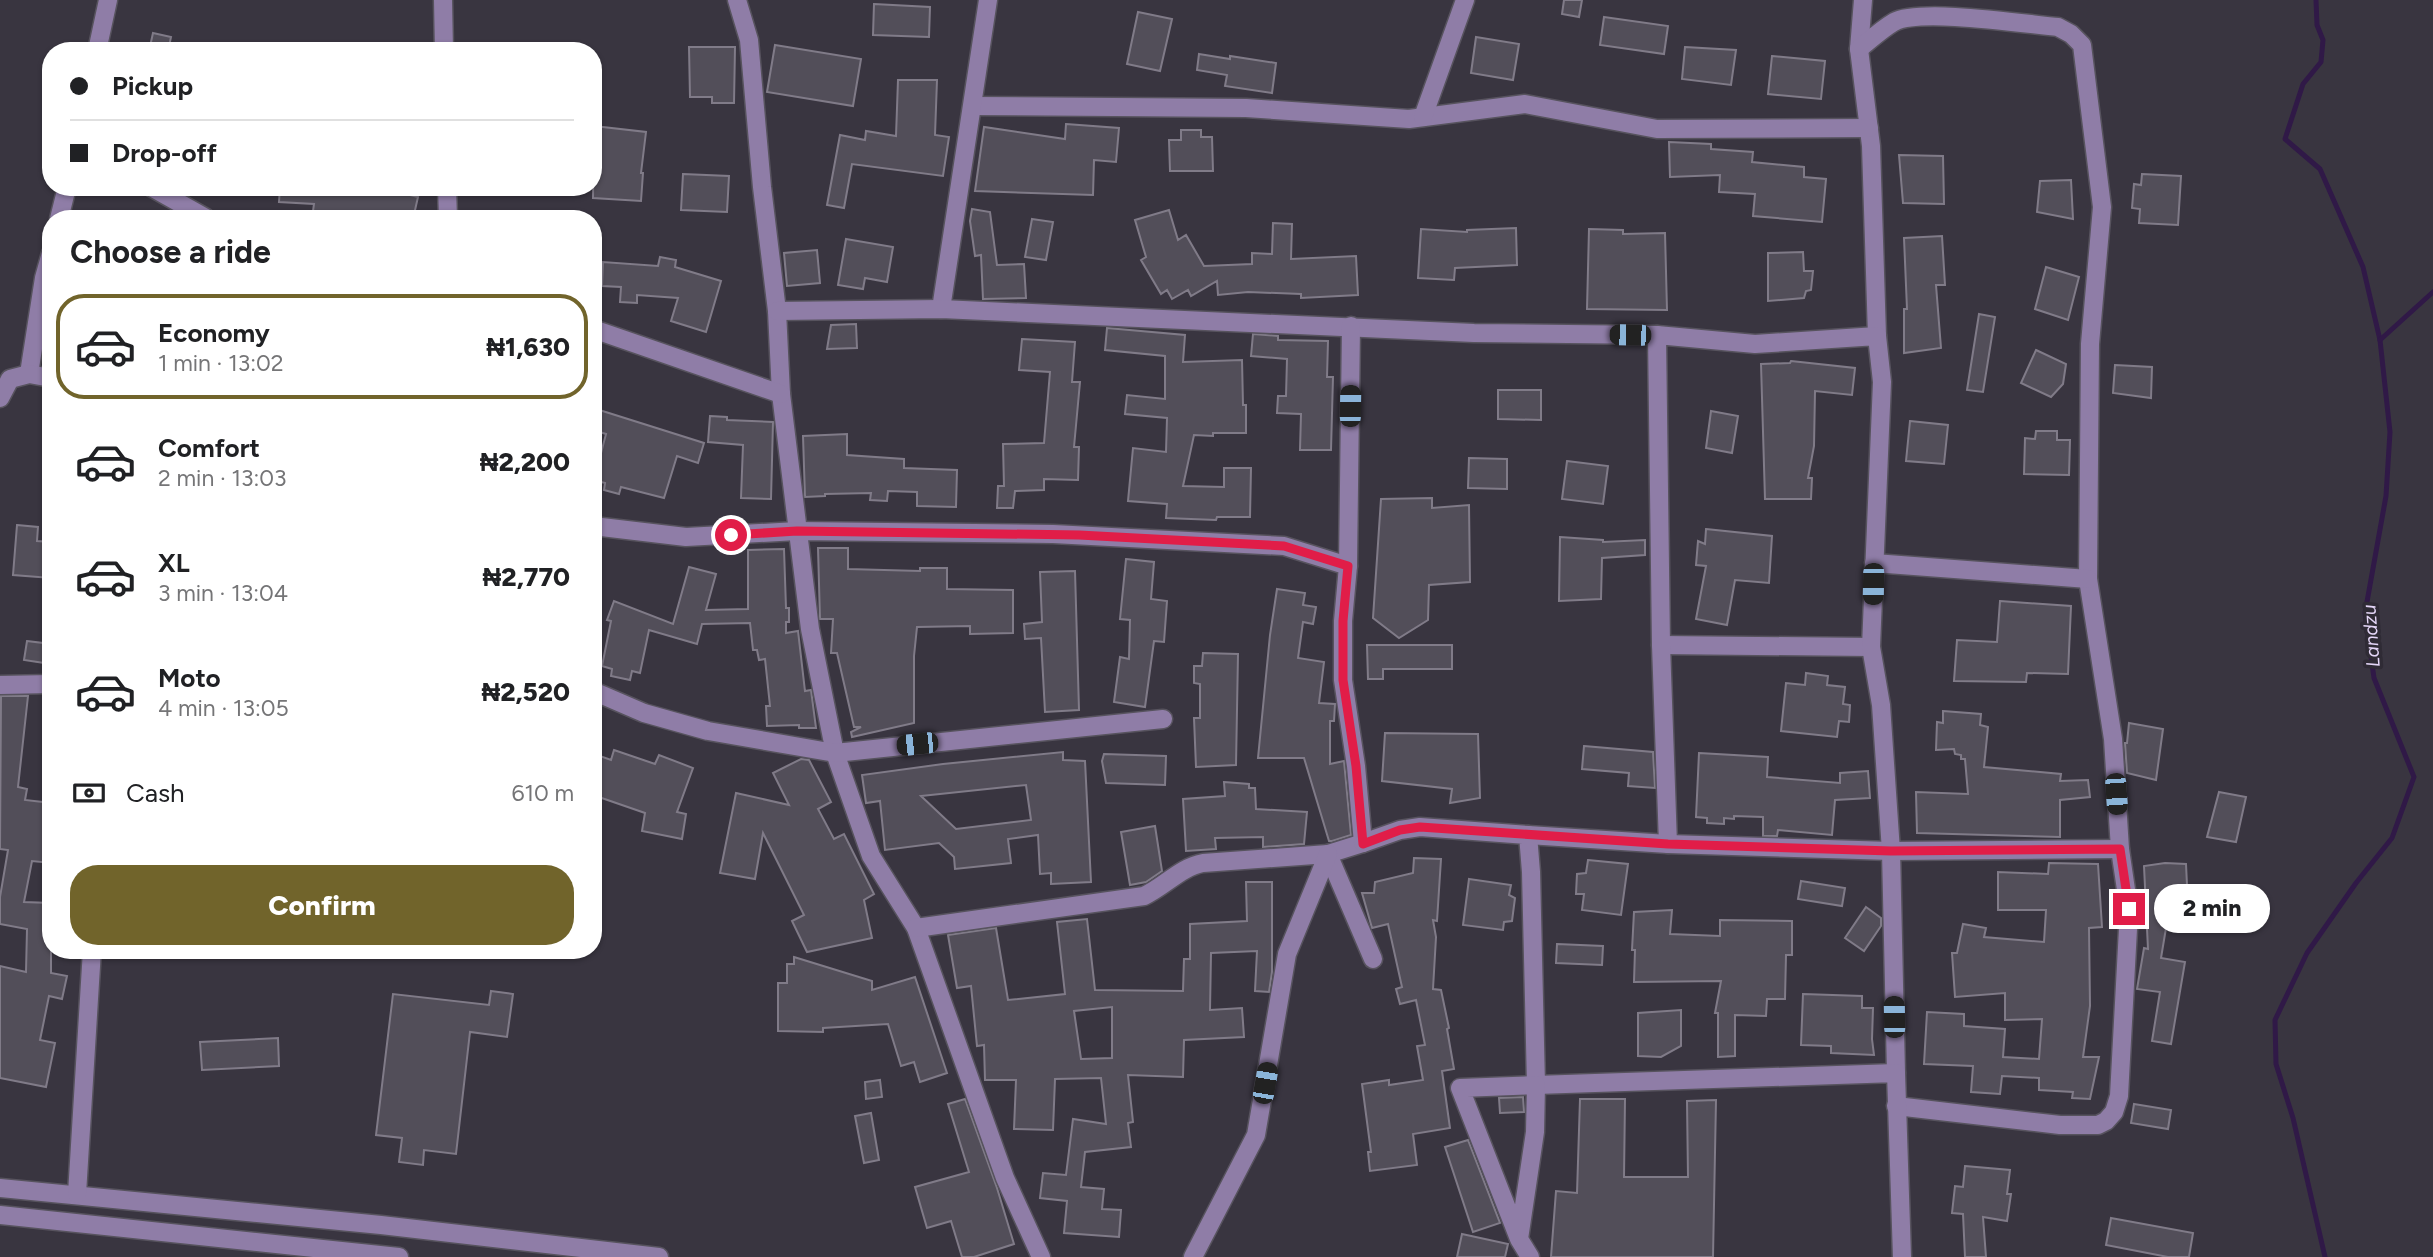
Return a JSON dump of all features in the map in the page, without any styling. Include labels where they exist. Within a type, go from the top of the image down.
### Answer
[{"type":"street","points":[[99,42],[108,0]]},
{"type":"street","points":[[443,0],[444,42]]},
{"type":"street","points":[[737,0],[749,40],[762,187],[777,311],[781,394],[797,531],[810,629],[835,753],[871,856],[916,928],[1005,1178],[1041,1257]]},
{"type":"street","points":[[941,309],[988,0]]},
{"type":"street","points":[[1423,117],[1465,0]]},
{"type":"street","points":[[1863,0],[1859,49],[1869,128],[1877,336],[1882,382],[1871,648],[1881,705],[1891,851],[1902,1257]]},
{"type":"street","points":[[1859,49],[1894,22],[1907,18],[1971,18],[2058,27],[2071,34],[2082,45],[2102,207],[2090,344],[2087,437],[2088,579],[2113,739],[2120,849],[2129,909],[2119,1096],[2114,1112],[2106,1121],[2098,1125],[2060,1125],[1896,1106]]},
{"type":"street","points":[[973,106],[1246,108],[1409,119],[1525,104],[1657,130],[1869,128]]},
{"type":"street","points":[[166,196],[191,210]]},
{"type":"street","points":[[29,374],[42,302]]},
{"type":"street","points":[[777,311],[941,309],[1474,333],[1657,335],[1755,344],[1877,336]]},
{"type":"street","points":[[1351,326],[1348,566],[1343,621],[1343,680],[1356,766],[1363,844]]},
{"type":"street","points":[[602,333],[781,394]]},
{"type":"street","points":[[1657,335],[1661,645],[1668,844]]},
{"type":"street","points":[[0,398],[10,380],[29,374],[42,376]]},
{"type":"street","points":[[602,527],[686,537],[797,531],[1053,534],[1284,546],[1348,566]]},
{"type":"street","points":[[1874,563],[2088,579]]},
{"type":"street","points":[[1661,645],[1871,648]]},
{"type":"street","points":[[0,685],[42,684]]},
{"type":"street","points":[[602,695],[644,713],[708,731],[835,753],[1163,719]]},
{"type":"street","points":[[916,928],[1144,896],[1190,865],[1328,854],[1400,830],[1420,827],[1668,844],[1891,851],[2120,849]]},
{"type":"street","points":[[1519,1239],[1535,1132],[1531,872],[1528,835]]},
{"type":"street","points":[[1328,854],[1373,959]]},
{"type":"street","points":[[1194,1257],[1256,1135],[1287,954],[1328,854]]},
{"type":"street","points":[[77,1194],[91,959]]},
{"type":"street","points":[[1530,1257],[1519,1239],[1460,1088],[1896,1073]]},
{"type":"street","points":[[0,1188],[381,1225],[659,1257]]},
{"type":"street","points":[[0,1215],[400,1257]]},
{"type":"building","points":[[1564,0],[1582,0],[1579,17],[1562,14]]},
{"type":"building","points":[[874,4],[930,7],[929,37],[873,35]]},
{"type":"building","points":[[1138,12],[1172,19],[1160,71],[1127,64]]},
{"type":"building","points":[[1604,17],[1668,26],[1664,54],[1600,45]]},
{"type":"building","points":[[153,33],[171,37],[170,42],[151,42]]},
{"type":"building","points":[[1476,37],[1519,44],[1513,80],[1471,73]]},
{"type":"building","points":[[775,45],[861,59],[853,106],[767,92]]},
{"type":"building","points":[[689,47],[735,47],[734,103],[712,103],[712,97],[690,97]]},
{"type":"building","points":[[1685,47],[1736,50],[1731,85],[1682,79]]},
{"type":"building","points":[[1199,54],[1276,63],[1272,93],[1225,86],[1227,75],[1197,70]]},
{"type":"building","points":[[1772,56],[1825,61],[1821,99],[1768,94]]},
{"type":"building","points":[[898,80],[937,80],[935,135],[949,137],[943,176],[852,164],[844,208],[827,205],[840,135],[865,140],[866,131],[896,136]]},
{"type":"building","points":[[1066,124],[1119,128],[1116,162],[1094,160],[1093,195],[975,191],[984,127],[1065,139]]},
{"type":"building","points":[[602,127],[646,132],[641,201],[593,198],[602,196]]},
{"type":"building","points":[[1181,130],[1201,130],[1201,137],[1212,137],[1213,171],[1170,171],[1169,140],[1181,140]]},
{"type":"building","points":[[1669,142],[1711,144],[1711,149],[1753,152],[1752,162],[1804,167],[1804,177],[1826,179],[1822,222],[1753,216],[1755,194],[1719,192],[1720,175],[1670,177]]},
{"type":"building","points":[[1899,155],[1943,156],[1944,204],[1903,203]]},
{"type":"building","points":[[683,174],[729,176],[727,212],[681,210]]},
{"type":"building","points":[[2142,174],[2181,176],[2178,225],[2139,223],[2140,209],[2132,208],[2134,184],[2141,185]]},
{"type":"building","points":[[2071,180],[2073,219],[2037,212],[2040,181]]},
{"type":"building","points":[[279,196],[418,197],[415,210],[313,210],[314,204],[279,202]]},
{"type":"building","points":[[972,209],[990,212],[997,265],[1024,264],[1026,298],[983,299],[981,255],[975,256],[970,221]]},
{"type":"building","points":[[1169,210],[1178,240],[1186,235],[1204,266],[1252,264],[1252,253],[1272,254],[1273,223],[1292,224],[1291,259],[1356,256],[1358,295],[1301,298],[1301,294],[1248,292],[1218,295],[1217,281],[1191,296],[1188,290],[1172,299],[1167,290],[1161,294],[1141,260],[1146,257],[1135,220]]},
{"type":"building","points":[[1032,219],[1053,222],[1046,260],[1025,257]]},
{"type":"building","points":[[1516,228],[1517,265],[1455,268],[1454,280],[1418,278],[1421,229],[1467,232]]},
{"type":"building","points":[[1589,229],[1623,230],[1623,234],[1665,233],[1667,310],[1587,309]]},
{"type":"building","points":[[1942,236],[1945,285],[1936,285],[1941,348],[1904,353],[1904,309],[1907,309],[1904,238]]},
{"type":"building","points":[[846,239],[893,247],[887,282],[865,278],[863,289],[838,285]]},
{"type":"building","points":[[817,250],[820,283],[787,286],[784,253]]},
{"type":"building","points":[[1803,252],[1804,271],[1813,271],[1811,290],[1806,291],[1804,298],[1768,301],[1768,253]]},
{"type":"building","points":[[660,257],[676,260],[675,267],[721,281],[706,332],[671,321],[678,298],[637,295],[637,303],[620,302],[621,287],[602,286],[603,262],[658,266]]},
{"type":"building","points":[[2046,267],[2079,277],[2068,320],[2035,309]]},
{"type":"building","points":[[1979,314],[1995,317],[1983,392],[1967,390]]},
{"type":"building","points":[[856,324],[857,348],[827,349],[831,325]]},
{"type":"building","points":[[1107,328],[1185,335],[1183,362],[1242,360],[1246,433],[1194,435],[1183,486],[1224,487],[1224,468],[1251,468],[1250,517],[1217,517],[1216,520],[1166,518],[1167,504],[1128,501],[1133,448],[1166,452],[1167,418],[1125,414],[1127,395],[1165,399],[1165,356],[1105,350]]},
{"type":"building","points":[[1253,334],[1278,336],[1278,340],[1328,341],[1327,377],[1333,377],[1331,450],[1300,450],[1301,414],[1277,413],[1278,396],[1286,396],[1287,359],[1251,356]]},
{"type":"building","points":[[1022,339],[1075,342],[1072,382],[1080,382],[1074,447],[1079,447],[1078,480],[1044,479],[1044,490],[1015,491],[1013,508],[997,508],[998,486],[1004,486],[1003,444],[1044,443],[1050,372],[1019,370]]},
{"type":"building","points":[[2036,350],[2066,364],[2063,384],[2051,397],[2021,383]]},
{"type":"building","points":[[1791,361],[1855,368],[1852,395],[1815,391],[1814,446],[1808,478],[1812,478],[1811,499],[1765,499],[1761,364]]},
{"type":"building","points":[[2115,365],[2152,367],[2151,398],[2113,393]]},
{"type":"building","points":[[1498,390],[1541,390],[1541,420],[1498,419]]},
{"type":"building","points":[[602,411],[704,443],[698,463],[677,456],[664,498],[621,487],[619,494],[604,490],[605,483],[602,482],[602,449],[606,434],[602,433]]},
{"type":"building","points":[[1711,411],[1738,416],[1732,453],[1706,448]]},
{"type":"building","points":[[710,416],[727,417],[727,420],[773,422],[771,499],[741,498],[743,445],[708,442]]},
{"type":"building","points":[[1910,421],[1948,425],[1944,464],[1906,461]]},
{"type":"building","points":[[2036,431],[2057,431],[2057,440],[2070,440],[2069,475],[2024,474],[2025,438],[2035,439]]},
{"type":"building","points":[[847,434],[847,455],[904,459],[904,468],[957,470],[956,507],[917,506],[917,492],[888,491],[887,501],[870,500],[871,493],[805,497],[803,436]]},
{"type":"building","points":[[1469,458],[1507,459],[1507,489],[1468,488]]},
{"type":"building","points":[[1567,461],[1608,466],[1603,504],[1562,499]]},
{"type":"building","points":[[1432,498],[1432,508],[1469,505],[1470,582],[1429,585],[1428,620],[1399,638],[1373,618],[1381,499]]},
{"type":"building","points":[[17,525],[38,527],[37,541],[42,541],[42,577],[13,575]]},
{"type":"building","points":[[1706,529],[1772,536],[1769,583],[1735,580],[1727,625],[1696,619],[1706,566],[1696,565],[1698,541],[1705,544]]},
{"type":"building","points":[[1560,537],[1603,542],[1645,540],[1645,555],[1602,558],[1601,599],[1559,601]]},
{"type":"building","points":[[818,548],[848,548],[848,569],[920,571],[920,568],[947,568],[947,589],[1013,590],[1013,633],[970,634],[970,626],[917,627],[914,723],[852,737],[851,732],[861,727],[854,727],[837,653],[831,653],[833,619],[820,619]]},
{"type":"building","points":[[784,549],[786,608],[789,608],[786,633],[798,631],[805,691],[811,690],[816,728],[799,728],[799,725],[767,726],[766,706],[770,706],[765,659],[759,660],[757,650],[753,650],[750,623],[702,624],[697,644],[649,630],[640,673],[632,671],[630,680],[611,676],[612,669],[602,666],[611,621],[607,620],[614,601],[673,624],[689,567],[716,574],[706,610],[748,609],[748,550]]},
{"type":"building","points":[[1126,559],[1154,562],[1151,599],[1167,601],[1164,642],[1154,641],[1145,707],[1114,702],[1120,657],[1129,659],[1130,620],[1120,619]]},
{"type":"building","points":[[1075,571],[1079,710],[1045,712],[1041,638],[1025,639],[1024,624],[1042,622],[1040,572]]},
{"type":"building","points":[[1277,589],[1305,593],[1303,605],[1316,607],[1313,624],[1303,622],[1298,658],[1324,662],[1319,703],[1335,704],[1334,721],[1330,721],[1330,764],[1344,761],[1351,835],[1332,841],[1329,841],[1304,758],[1258,758]]},
{"type":"building","points":[[2000,601],[2071,606],[2068,674],[2027,673],[2026,682],[1954,681],[1957,640],[1997,642]]},
{"type":"building","points":[[27,641],[42,643],[42,663],[24,660]]},
{"type":"building","points":[[1367,645],[1452,645],[1452,669],[1383,669],[1383,679],[1368,679]]},
{"type":"building","points":[[1203,653],[1238,654],[1236,765],[1196,767],[1194,718],[1200,718],[1200,684],[1194,683],[1194,666],[1202,666]]},
{"type":"building","points":[[1806,673],[1828,676],[1827,685],[1845,687],[1843,704],[1850,705],[1849,722],[1839,721],[1837,737],[1781,731],[1786,683],[1805,685]]},
{"type":"building","points":[[1,696],[28,696],[18,787],[27,789],[25,800],[42,802],[42,862],[32,861],[24,902],[42,903],[42,959],[51,959],[51,973],[67,976],[62,999],[49,996],[40,1040],[55,1043],[46,1087],[0,1078],[0,966],[26,972],[27,929],[0,924],[0,897],[8,850],[0,849]]},
{"type":"building","points":[[1943,711],[1981,714],[1980,725],[1988,727],[1984,767],[2061,774],[2060,781],[2088,780],[2090,797],[2060,800],[2060,837],[1917,833],[1916,792],[1968,794],[1965,759],[1955,754],[1954,749],[1936,750],[1937,722],[1943,723]]},
{"type":"building","points":[[2129,723],[2163,729],[2156,780],[2127,773],[2125,743]]},
{"type":"building","points":[[1385,733],[1478,734],[1480,798],[1450,803],[1452,789],[1382,781]]},
{"type":"building","points":[[1584,746],[1653,752],[1655,788],[1628,786],[1629,773],[1582,769]]},
{"type":"building","points":[[614,750],[655,764],[659,755],[693,768],[677,812],[686,814],[682,839],[642,831],[645,813],[602,798],[602,757],[611,760]]},
{"type":"building","points":[[1063,752],[1063,760],[1085,761],[1091,882],[1051,884],[1051,873],[1040,874],[1038,835],[1008,839],[1011,863],[955,869],[954,857],[939,843],[885,850],[880,801],[866,803],[862,775]],"holes":[[[1026,785],[1031,820],[956,829],[921,796]]]},
{"type":"building","points":[[1699,753],[1768,757],[1767,777],[1840,783],[1840,773],[1868,771],[1870,798],[1835,800],[1832,835],[1778,830],[1777,836],[1763,836],[1763,817],[1734,816],[1734,819],[1724,818],[1724,824],[1707,823],[1707,818],[1696,817]]},
{"type":"building","points":[[1104,754],[1166,756],[1165,785],[1106,783],[1102,761]]},
{"type":"building","points":[[801,759],[809,760],[831,802],[818,809],[834,839],[844,834],[874,894],[864,900],[872,938],[807,952],[792,921],[804,915],[763,833],[755,879],[720,873],[736,793],[789,805],[773,773]]},
{"type":"building","points":[[1224,782],[1249,784],[1249,788],[1255,788],[1256,809],[1307,812],[1304,844],[1263,847],[1263,837],[1215,838],[1216,849],[1186,851],[1183,799],[1225,796]]},
{"type":"building","points":[[2219,792],[2246,797],[2236,842],[2207,837]]},
{"type":"building","points":[[1155,826],[1162,871],[1146,882],[1130,885],[1121,832]]},
{"type":"building","points":[[1414,858],[1441,859],[1437,921],[1433,920],[1436,937],[1433,989],[1441,990],[1449,1028],[1447,1029],[1454,1069],[1442,1071],[1450,1128],[1413,1134],[1417,1165],[1370,1171],[1368,1152],[1371,1152],[1362,1084],[1389,1080],[1389,1085],[1423,1080],[1417,1046],[1425,1045],[1416,1000],[1400,1004],[1396,989],[1402,987],[1388,924],[1372,928],[1362,893],[1374,893],[1375,882],[1413,873]]},
{"type":"building","points":[[1588,860],[1628,864],[1621,915],[1582,910],[1584,894],[1576,894],[1577,874],[1586,873]]},
{"type":"building","points":[[2049,863],[2098,864],[2102,927],[2089,928],[2090,1006],[2083,1057],[2099,1057],[2090,1099],[2072,1098],[2073,1092],[2039,1090],[2039,1078],[2002,1076],[2000,1094],[1971,1092],[1973,1066],[1924,1064],[1927,1012],[1964,1014],[1964,1026],[2005,1029],[2003,1057],[2039,1059],[2042,1019],[2005,1020],[2005,993],[1955,997],[1952,953],[1957,953],[1963,924],[1986,928],[1984,937],[2044,942],[2046,910],[1998,910],[1998,872],[2048,874]]},
{"type":"building","points":[[2186,864],[2189,928],[2166,928],[2161,958],[2185,962],[2171,1044],[2152,1041],[2160,992],[2137,989],[2144,948],[2148,949],[2144,866]]},
{"type":"building","points":[[1469,879],[1511,885],[1509,895],[1515,898],[1512,921],[1504,922],[1503,930],[1463,925]]},
{"type":"building","points":[[1801,881],[1845,888],[1842,906],[1798,899]]},
{"type":"building","points":[[1246,882],[1272,882],[1272,972],[1269,992],[1255,991],[1257,951],[1211,953],[1210,1010],[1242,1008],[1244,1037],[1184,1040],[1183,1077],[1128,1075],[1133,1122],[1128,1123],[1131,1147],[1085,1152],[1081,1187],[1104,1189],[1102,1209],[1121,1210],[1119,1237],[1064,1233],[1067,1201],[1040,1198],[1043,1173],[1066,1175],[1073,1119],[1106,1124],[1101,1078],[1055,1079],[1053,1130],[1014,1129],[1016,1080],[985,1080],[984,1045],[977,1046],[971,986],[957,988],[948,935],[996,928],[1008,1000],[1065,994],[1057,922],[1087,919],[1095,990],[1183,991],[1184,959],[1190,959],[1190,924],[1247,921]],"holes":[[[1112,1007],[1112,1058],[1081,1059],[1074,1011]]]},
{"type":"building","points":[[1866,907],[1881,918],[1881,926],[1864,951],[1845,938]]},
{"type":"building","points":[[1672,910],[1670,934],[1720,936],[1720,920],[1792,921],[1792,955],[1786,955],[1785,999],[1767,999],[1766,1016],[1735,1015],[1735,1056],[1718,1057],[1718,1013],[1715,1013],[1721,981],[1634,982],[1634,912]]},
{"type":"building","points":[[1557,944],[1603,946],[1602,965],[1556,963]]},
{"type":"building","points":[[794,957],[872,981],[872,990],[915,977],[947,1073],[920,1082],[914,1062],[901,1066],[888,1024],[823,1028],[823,1032],[778,1031],[778,983],[787,983],[787,964],[794,964]]},
{"type":"building","points":[[491,991],[513,994],[507,1037],[470,1032],[456,1154],[424,1150],[423,1165],[399,1162],[402,1138],[376,1135],[393,994],[489,1005]]},
{"type":"building","points":[[1803,994],[1862,996],[1862,1008],[1873,1008],[1874,1055],[1831,1053],[1831,1046],[1801,1045]]},
{"type":"building","points":[[1681,1010],[1681,1046],[1661,1057],[1638,1056],[1638,1013]]},
{"type":"building","points":[[278,1038],[279,1066],[202,1070],[200,1042]]},
{"type":"building","points":[[880,1080],[882,1097],[866,1099],[865,1082]]},
{"type":"building","points":[[1523,1097],[1524,1112],[1500,1113],[1499,1098]]},
{"type":"building","points":[[965,1099],[1014,1244],[974,1257],[962,1257],[951,1221],[927,1228],[915,1187],[969,1172],[948,1104]]},
{"type":"building","points":[[1580,1099],[1625,1099],[1624,1177],[1688,1177],[1687,1101],[1716,1100],[1713,1257],[1551,1257],[1556,1191],[1577,1193]]},
{"type":"building","points":[[2134,1104],[2171,1110],[2168,1129],[2131,1123]]},
{"type":"building","points":[[871,1113],[879,1160],[864,1163],[855,1116]]},
{"type":"building","points":[[1468,1140],[1500,1223],[1473,1232],[1445,1147]]},
{"type":"building","points":[[1965,1166],[2010,1170],[2007,1194],[2011,1194],[2007,1221],[1983,1217],[1986,1257],[1965,1257],[1963,1214],[1952,1213],[1955,1186],[1963,1187]]},
{"type":"building","points":[[2111,1218],[2193,1233],[2189,1257],[2168,1257],[2106,1245]]},
{"type":"building","points":[[1462,1234],[1508,1244],[1505,1257],[1457,1257]]},
{"type":"waterway","name":"Landzu","points":[[2316,0],[2317,25],[2323,40],[2321,62],[2303,84],[2285,139],[2320,169],[2363,267],[2380,340],[2390,432],[2386,496],[2365,613],[2374,678],[2414,777],[2392,838],[2356,883],[2307,953],[2275,1020],[2276,1064],[2293,1118],[2325,1257]]},
{"type":"waterway","points":[[2380,340],[2433,292]]},
{"type":"route","points":[[731,535],[797,531],[1079,535],[1284,546],[1348,566],[1343,621],[1343,680],[1356,766],[1363,844],[1400,830],[1420,827],[1668,844],[1891,851],[2120,849],[2129,909]]}]
